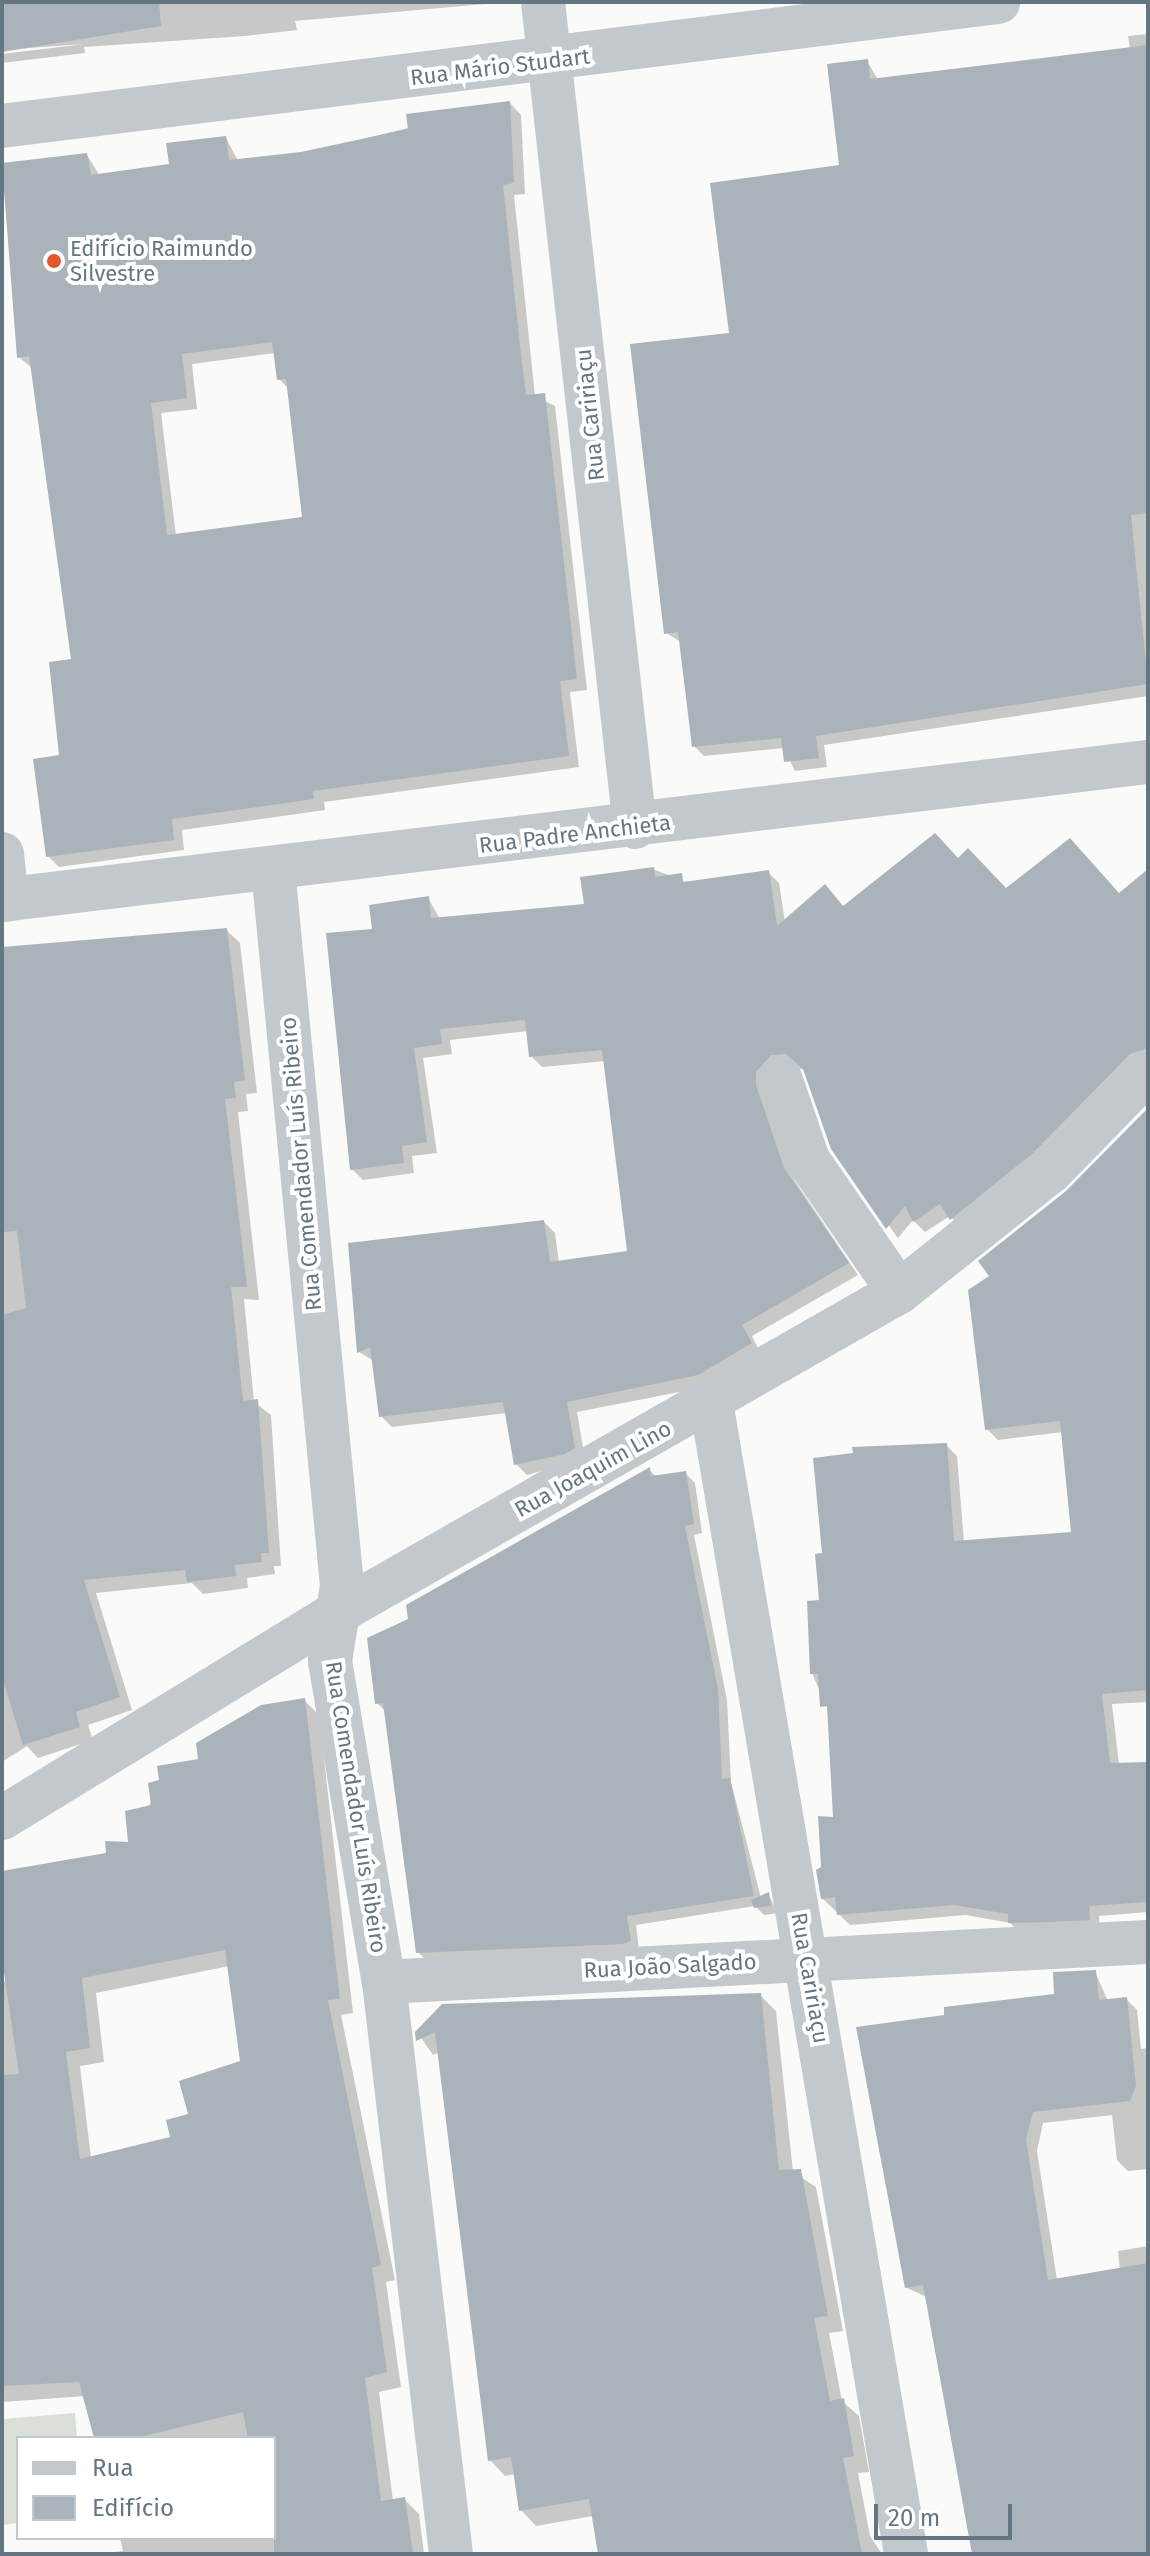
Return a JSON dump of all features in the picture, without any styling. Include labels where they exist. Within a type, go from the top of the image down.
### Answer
[{"type":"street","name":"Rua Caririaçu","points":[[543,2],[635,827]]},
{"type":"street","name":"Rua Mário Studart","points":[[2,126],[550,62],[913,7],[998,2]]},
{"type":"street","name":"Rua Padre Anchieta","points":[[4,900],[635,827],[1148,762]]},
{"type":"street","points":[[2,854],[4,900]]},
{"type":"street","name":"Rua Comendador Luís Ribeiro","points":[[273,869],[342,1586],[335,1614],[330,1661],[384,1982],[451,2554]]},
{"type":"street","name":"Rua Joaquim Lino","points":[[2,1818],[335,1614],[899,1292],[1050,1172],[1148,1072]]},
{"type":"street","points":[[780,1078],[808,1160],[899,1292]]},
{"type":"street","name":"Rua Caririaçu","points":[[711,1402],[906,2554]]},
{"type":"street","name":"Rua João Salgado","points":[[384,1982],[806,1957],[1148,1942]]},
{"type":"shaded area","points":[[75,2413],[77,2436],[16,2436],[16,2523],[2,2525],[2,2419]]},
{"type":"building","points":[[2,2],[159,2],[161,26],[2,52]]},
{"type":"building","points":[[1148,45],[1148,513],[1131,515],[1148,684],[816,736],[819,758],[784,762],[781,738],[692,747],[678,632],[664,634],[630,344],[729,333],[710,183],[839,165],[827,64],[868,59],[870,79]]},
{"type":"building","points":[[510,101],[514,183],[503,185],[520,346],[526,395],[545,393],[577,679],[560,681],[569,756],[313,791],[314,799],[172,819],[174,840],[46,857],[33,759],[59,755],[49,662],[71,659],[29,356],[17,358],[2,163],[87,153],[91,175],[169,164],[166,143],[226,136],[229,160],[301,152],[408,129],[406,114]],"holes":[[[272,342],[277,380],[286,379],[302,517],[167,535],[151,403],[187,398],[182,354]]]},
{"type":"building","points":[[935,833],[958,858],[968,848],[1006,888],[1070,838],[1119,893],[1148,869],[1148,1048],[1130,1054],[1033,1153],[950,1220],[940,1204],[913,1222],[905,1206],[886,1229],[831,1149],[803,1069],[786,1054],[771,1055],[756,1072],[756,1085],[784,1168],[849,1263],[742,1325],[752,1343],[698,1375],[567,1402],[575,1448],[565,1454],[514,1465],[503,1402],[379,1417],[370,1347],[357,1353],[348,1243],[544,1220],[550,1262],[627,1251],[602,1050],[529,1057],[525,1020],[440,1029],[442,1044],[414,1048],[427,1142],[402,1146],[404,1163],[350,1170],[326,933],[372,929],[369,905],[429,896],[431,918],[584,904],[580,877],[654,867],[655,877],[682,873],[683,882],[769,870],[777,926],[825,884],[843,906]]},
{"type":"building","points":[[227,928],[245,1080],[234,1082],[236,1098],[225,1099],[247,1287],[231,1287],[243,1401],[258,1399],[269,1553],[261,1553],[262,1562],[235,1565],[236,1576],[187,1582],[185,1570],[84,1580],[120,1697],[76,1712],[80,1727],[23,1745],[2,1677],[2,1315],[26,1308],[17,1231],[2,1232],[2,947]]},
{"type":"building","points":[[1148,1108],[1148,1690],[1102,1694],[1110,1763],[1148,1762],[1148,1902],[1089,1906],[1090,1920],[1051,1922],[1008,1923],[1008,1914],[954,1905],[837,1915],[835,1897],[821,1899],[816,1870],[821,1867],[818,1816],[833,1817],[827,1706],[820,1707],[818,1674],[810,1674],[807,1601],[819,1600],[815,1554],[822,1553],[813,1458],[853,1453],[852,1447],[947,1443],[954,1541],[1071,1532],[1060,1421],[985,1430],[968,1290],[989,1276],[978,1261],[1066,1191]]},
{"type":"building","points":[[650,1467],[651,1476],[686,1471],[694,1524],[685,1526],[718,1689],[722,1779],[730,1778],[754,1896],[627,1916],[631,1941],[623,1944],[416,1953],[383,1703],[375,1704],[367,1638],[408,1619],[406,1605]]},
{"type":"building","points":[[305,1698],[340,1999],[328,2000],[381,2265],[372,2268],[387,2372],[365,2378],[381,2501],[405,2497],[413,2554],[274,2554],[276,2436],[248,2436],[243,2412],[144,2436],[93,2436],[79,2382],[2,2386],[2,2075],[19,2074],[2,1959],[2,1871],[106,1853],[105,1841],[128,1842],[125,1811],[151,1805],[148,1783],[159,1780],[157,1766],[198,1759],[196,1743],[261,1705]],"holes":[[[225,1950],[240,2061],[179,2081],[188,2114],[166,2120],[170,2137],[80,2159],[66,2052],[90,2048],[82,1978]]]},
{"type":"building","points":[[769,1892],[771,1906],[754,1908],[751,1900]]},
{"type":"building","points":[[1096,1970],[1099,2000],[1127,1997],[1136,2086],[1130,2101],[1033,2112],[1026,2139],[1048,2280],[1148,2263],[1148,2554],[972,2554],[923,2285],[905,2288],[856,2027],[944,2015],[944,2007],[1054,1994],[1053,1972]]},
{"type":"building","points":[[761,1993],[779,2170],[801,2169],[828,2316],[814,2318],[830,2401],[844,2398],[854,2456],[843,2458],[862,2554],[598,2554],[589,2499],[519,2511],[511,2457],[488,2461],[435,2032],[416,2041],[415,2032],[442,2004]]},
{"type":"place","name":"Edifício Raimundo Silvestre","points":[[54,261]]}]
